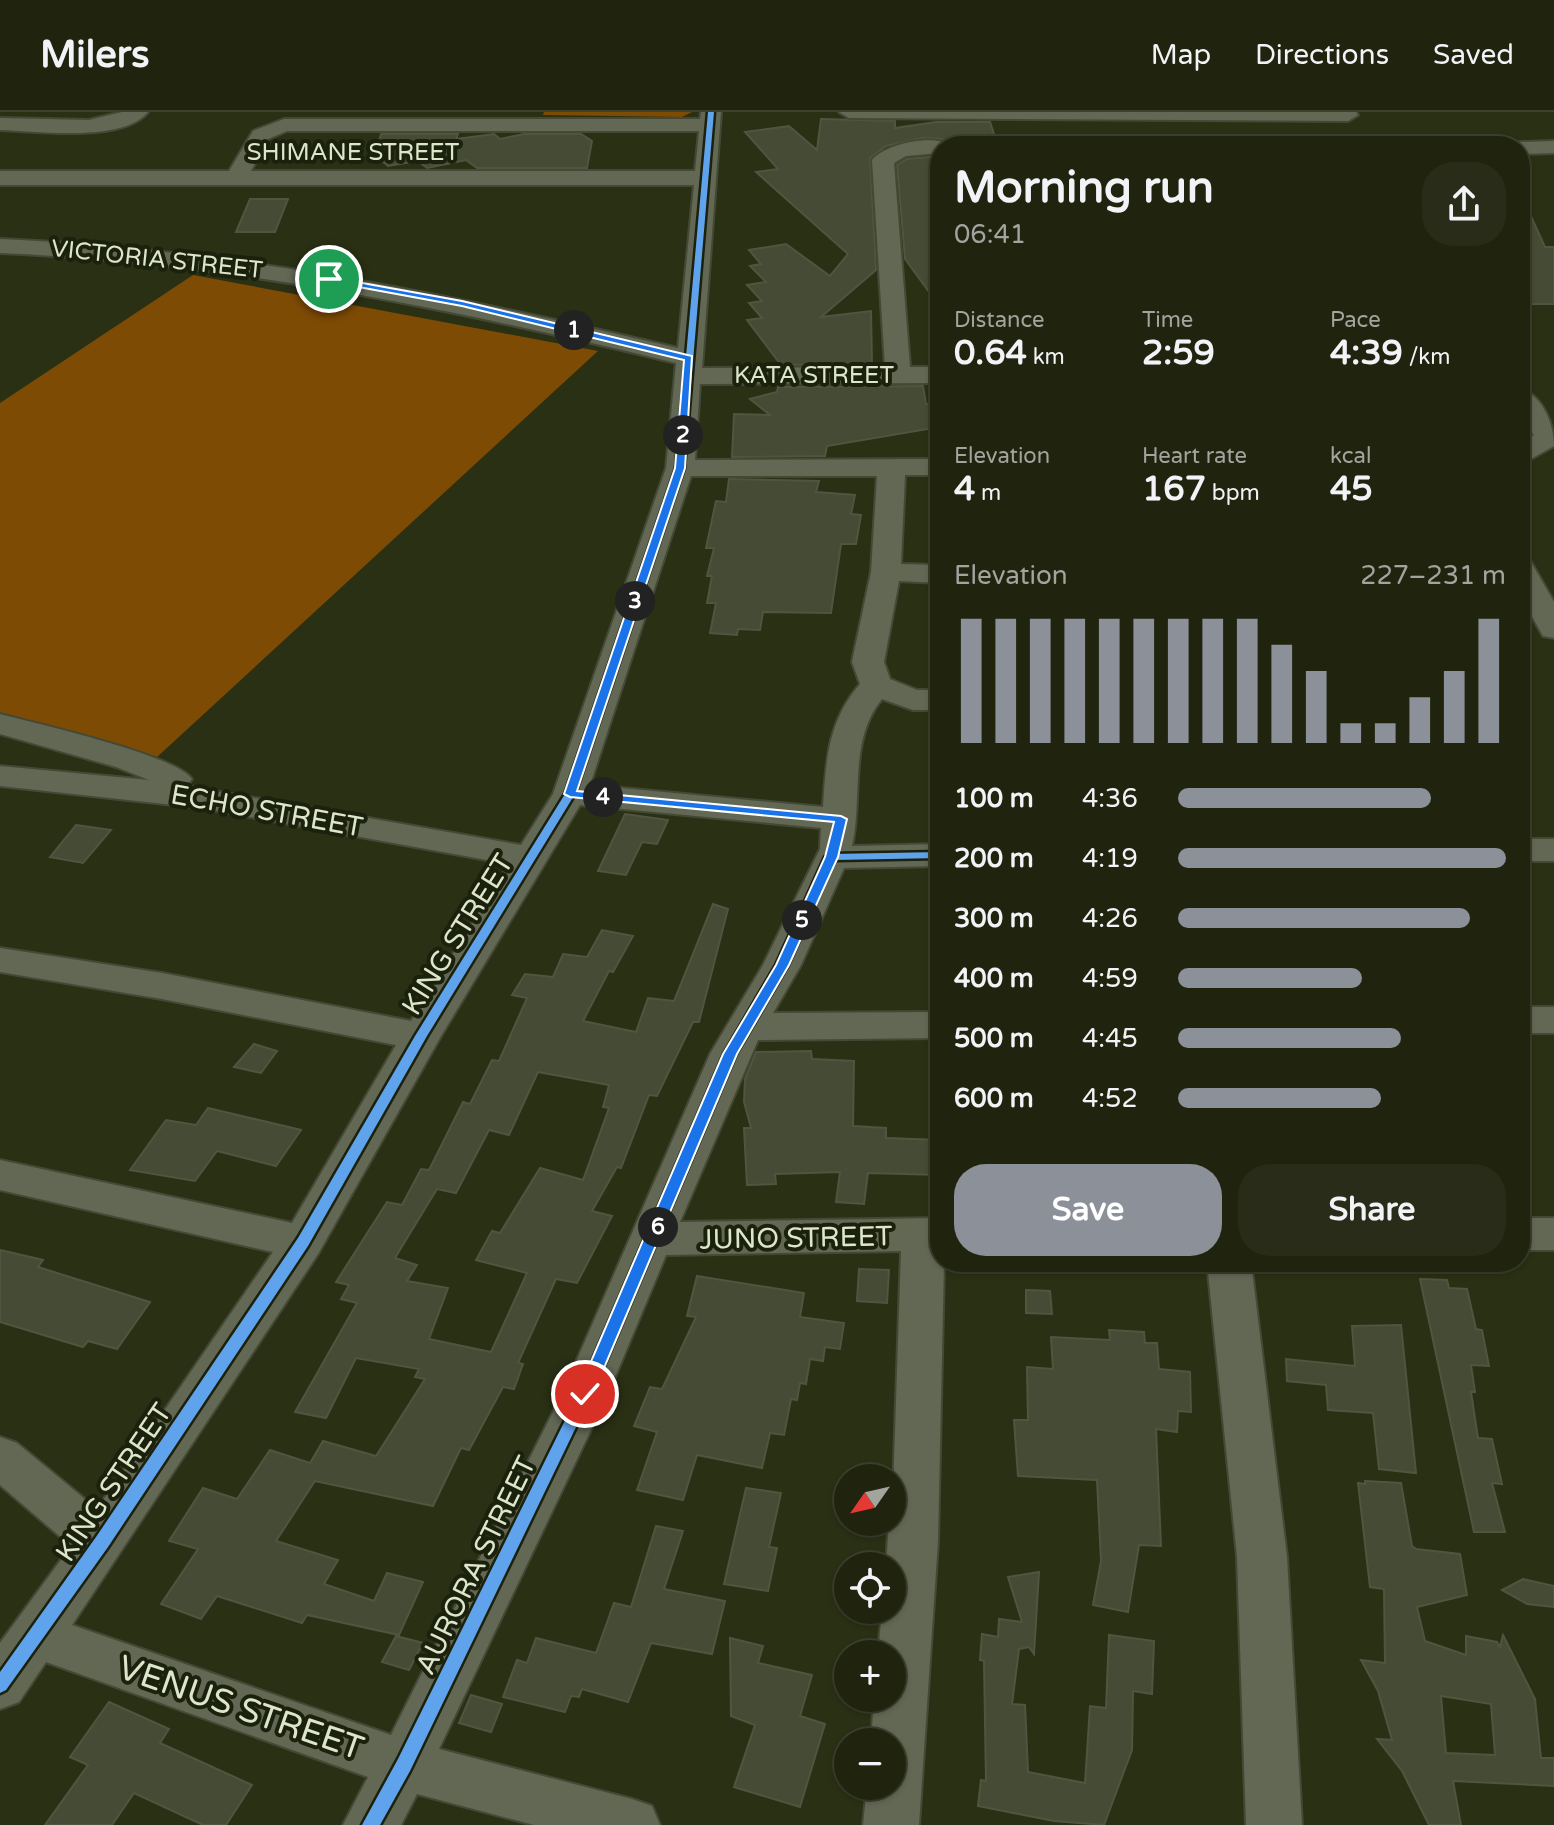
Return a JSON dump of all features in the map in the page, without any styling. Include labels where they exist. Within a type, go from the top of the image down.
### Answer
[{"type":"street","points":[[0,124],[95,124],[122,120],[138,112]]},
{"type":"street","points":[[849,112],[1348,115]]},
{"type":"street","points":[[237,177],[260,135],[284,125],[710,119]]},
{"type":"street","name":"KING STREET","points":[[0,1685],[102,1542],[303,1242],[421,1036],[570,794],[680,468],[710,119]]},
{"type":"street","points":[[898,375],[883,160],[901,150],[930,148]]},
{"type":"street","points":[[1536,148],[1554,174]]},
{"type":"street","name":"SHIMANE STREET","points":[[0,178],[706,178]]},
{"type":"street","name":"VICTORIA STREET","points":[[0,246],[63,247],[171,257],[329,279],[462,304],[689,367]]},
{"type":"street","name":"KATA STREET","points":[[689,367],[930,375]]},
{"type":"street","points":[[1530,410],[1551,437],[1530,451]]},
{"type":"street","points":[[892,466],[886,572],[868,662],[876,685],[913,700],[930,700]]},
{"type":"street","points":[[680,468],[930,467]]},
{"type":"street","points":[[886,572],[930,574]]},
{"type":"street","points":[[1530,586],[1554,629]]},
{"type":"street","points":[[836,838],[843,758],[855,711],[876,685]]},
{"type":"street","points":[[0,724],[128,760],[226,800]]},
{"type":"street","name":"ECHO STREET","points":[[0,776],[90,782],[226,800],[533,858]]},
{"type":"street","points":[[570,794],[930,853]]},
{"type":"street","name":"AURORA STREET","points":[[371,1825],[404,1765],[585,1394],[718,1080],[782,965],[836,838]]},
{"type":"street","points":[[1530,850],[1554,850]]},
{"type":"street","points":[[0,960],[162,986],[421,1036]]},
{"type":"street","points":[[1530,1020],[1554,1020]]},
{"type":"street","points":[[747,1027],[930,1025]]},
{"type":"street","points":[[6,1183],[303,1242]]},
{"type":"street","name":"JUNO STREET","points":[[653,1239],[930,1234]]},
{"type":"street","points":[[891,1825],[913,1541],[930,1251]]},
{"type":"street","points":[[1230,1272],[1262,1557],[1274,1825]]},
{"type":"street","points":[[0,1457],[102,1542]]},
{"type":"street","name":"VENUS STREET","points":[[36,1636],[404,1765],[632,1825]]},
{"type":"shaded area","points":[[544,112],[692,112],[682,117],[543,115]]},
{"type":"shaded area","points":[[193,275],[598,351],[156,758],[0,713],[0,403]]},
{"type":"building","points":[[821,119],[895,121],[895,128],[936,122],[990,122],[995,136],[930,136],[886,146],[870,158],[876,270],[821,317],[871,311],[872,364],[781,365],[747,320],[762,318],[749,303],[762,301],[747,285],[766,282],[750,266],[761,264],[749,250],[786,244],[830,276],[848,254],[756,172],[778,169],[745,132],[789,126],[817,150]]},
{"type":"building","points":[[381,134],[458,134],[456,139],[494,134],[500,139],[524,134],[581,134],[592,141],[587,168],[477,168],[466,160],[427,168],[418,161],[388,166],[375,155]]},
{"type":"building","points":[[930,157],[930,293],[905,259],[897,165],[907,159]]},
{"type":"building","points":[[250,199],[288,199],[275,232],[236,232]]},
{"type":"building","points":[[1530,214],[1545,247],[1554,247],[1554,304],[1530,304]]},
{"type":"building","points":[[923,386],[926,404],[930,404],[930,429],[827,446],[825,456],[732,457],[734,414],[770,415],[750,399],[777,392],[778,387]]},
{"type":"building","points":[[729,479],[819,481],[816,492],[855,495],[851,514],[861,515],[856,544],[841,544],[831,613],[763,612],[760,630],[738,629],[737,635],[710,633],[716,603],[707,603],[712,576],[707,576],[714,548],[706,548],[716,501],[726,502]]},
{"type":"building","points":[[625,814],[668,820],[657,844],[642,842],[626,875],[598,871]]},
{"type":"building","points":[[76,825],[111,830],[83,863],[50,857]]},
{"type":"building","points":[[713,904],[728,909],[699,1022],[693,1022],[657,1096],[649,1095],[621,1168],[617,1167],[592,1211],[612,1216],[577,1283],[556,1279],[518,1363],[523,1364],[514,1389],[503,1387],[469,1450],[461,1448],[433,1506],[315,1481],[276,1541],[338,1560],[324,1584],[374,1601],[387,1573],[423,1582],[399,1635],[307,1615],[302,1623],[217,1596],[201,1619],[161,1604],[198,1549],[169,1541],[203,1488],[237,1499],[270,1450],[310,1463],[323,1441],[376,1456],[425,1379],[415,1377],[419,1369],[356,1358],[326,1418],[295,1412],[357,1303],[341,1299],[349,1285],[336,1282],[387,1202],[402,1205],[421,1169],[429,1170],[463,1102],[470,1104],[492,1060],[499,1061],[527,998],[512,995],[525,974],[553,977],[563,954],[587,957],[602,930],[633,936],[613,972],[609,971],[583,1021],[636,1032],[648,998],[674,1001]],"holes":[[[538,1072],[609,1085],[603,1107],[609,1108],[583,1180],[540,1168],[500,1233],[492,1231],[476,1260],[527,1273],[491,1352],[429,1339],[448,1288],[407,1281],[417,1265],[395,1258],[437,1189],[456,1193],[489,1130],[509,1135]]]},
{"type":"building","points":[[254,1044],[277,1051],[261,1073],[234,1067]]},
{"type":"building","points":[[811,1051],[812,1059],[854,1061],[853,1126],[886,1128],[886,1138],[930,1140],[930,1175],[868,1173],[864,1204],[836,1202],[840,1172],[775,1174],[776,1184],[747,1185],[744,1128],[751,1128],[744,1102],[745,1079],[756,1052]]},
{"type":"building","points":[[208,1108],[301,1130],[276,1166],[217,1151],[195,1181],[130,1170],[166,1120],[196,1125]]},
{"type":"building","points":[[0,1250],[43,1260],[38,1267],[150,1302],[117,1349],[88,1341],[83,1347],[0,1322]]},
{"type":"building","points":[[859,1269],[889,1270],[887,1303],[857,1301]]},
{"type":"building","points":[[697,1276],[804,1293],[800,1317],[844,1323],[840,1349],[825,1347],[823,1361],[810,1359],[806,1384],[800,1383],[797,1400],[791,1399],[784,1435],[770,1433],[762,1468],[697,1455],[683,1500],[637,1490],[657,1432],[634,1426],[650,1387],[662,1389],[696,1317],[687,1316]]},
{"type":"building","points":[[1420,1279],[1447,1280],[1449,1288],[1467,1289],[1476,1329],[1482,1330],[1489,1366],[1471,1365],[1475,1392],[1471,1392],[1478,1438],[1492,1439],[1502,1484],[1492,1483],[1505,1532],[1474,1532]]},
{"type":"building","points":[[1026,1290],[1050,1291],[1052,1314],[1026,1313]]},
{"type":"building","points":[[1401,1325],[1416,1473],[1379,1469],[1373,1413],[1328,1410],[1326,1385],[1287,1381],[1286,1359],[1355,1366],[1352,1326]]},
{"type":"building","points":[[1109,1330],[1144,1332],[1145,1343],[1157,1343],[1159,1369],[1190,1372],[1191,1412],[1178,1411],[1177,1432],[1156,1429],[1161,1546],[1139,1545],[1128,1612],[1093,1605],[1101,1561],[1097,1480],[1018,1476],[1014,1420],[1028,1420],[1027,1367],[1053,1369],[1051,1337],[1110,1340]]},
{"type":"building","points":[[1365,1481],[1401,1483],[1412,1546],[1460,1554],[1467,1595],[1417,1607],[1425,1641],[1466,1655],[1466,1636],[1497,1642],[1500,1647],[1503,1635],[1535,1699],[1541,1758],[1554,1758],[1554,1786],[1453,1781],[1461,1825],[1429,1825],[1402,1771],[1377,1739],[1392,1740],[1378,1691],[1361,1660],[1385,1663],[1384,1589],[1370,1587],[1358,1483],[1365,1484]],"holes":[[[1441,1696],[1491,1704],[1495,1755],[1446,1753]]]},
{"type":"building","points":[[746,1488],[781,1493],[769,1547],[777,1548],[768,1591],[724,1584]]},
{"type":"building","points":[[656,1526],[683,1531],[664,1589],[725,1601],[712,1654],[651,1643],[628,1702],[582,1689],[579,1697],[571,1696],[565,1712],[503,1697],[517,1660],[527,1663],[536,1638],[596,1653],[614,1603],[631,1607]]},
{"type":"building","points":[[1039,1572],[1034,1654],[1029,1647],[1019,1649],[1012,1704],[1025,1705],[1028,1772],[1085,1783],[1090,1706],[1106,1708],[1109,1635],[1154,1641],[1152,1694],[1133,1691],[1132,1750],[1104,1825],[1054,1821],[978,1806],[981,1780],[986,1781],[984,1661],[980,1660],[982,1634],[998,1637],[999,1619],[1022,1622],[1008,1577]]},
{"type":"building","points":[[1523,1579],[1554,1586],[1554,1607],[1527,1604],[1502,1590]]},
{"type":"building","points":[[396,1636],[423,1643],[409,1670],[382,1662]]},
{"type":"building","points":[[730,1638],[763,1646],[758,1663],[812,1675],[800,1716],[825,1724],[800,1807],[734,1787],[755,1725],[731,1716]]},
{"type":"building","points":[[471,1695],[502,1704],[491,1732],[459,1723]]},
{"type":"building","points":[[109,1702],[169,1729],[160,1743],[252,1785],[226,1825],[203,1825],[134,1793],[112,1825],[45,1825],[88,1765],[70,1757]]},
{"type":"cycle path","points":[[0,1685],[102,1542],[303,1242],[421,1036],[570,794],[680,468],[711,112]]},
{"type":"cycle path","points":[[371,1825],[404,1765],[585,1394],[730,1054],[782,965],[831,857],[930,855]]},
{"type":"route","points":[[329,279],[462,304],[689,358],[680,468],[570,794],[841,819],[831,857],[782,965],[718,1080],[585,1394]]}]
